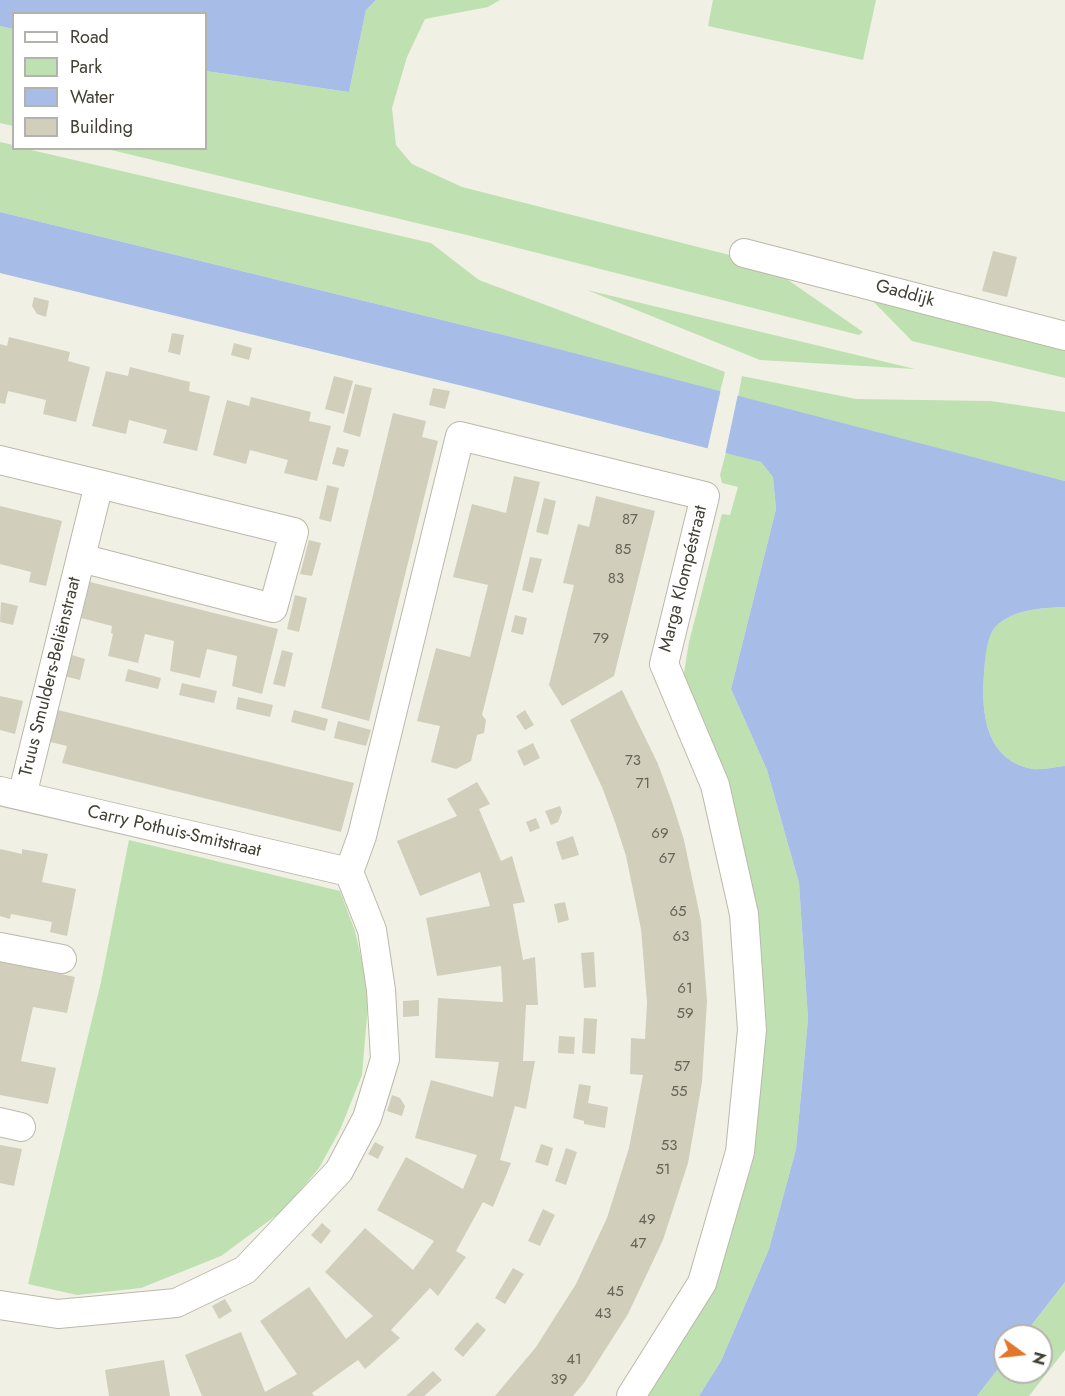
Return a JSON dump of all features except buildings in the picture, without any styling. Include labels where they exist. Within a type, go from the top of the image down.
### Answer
[{"type":"street","name":"Gaddijk","points":[[744,253],[1065,336]]},
{"type":"street","name":"Marga Klompéstraat","points":[[349,872],[362,836],[460,436],[705,496],[664,664],[715,785],[744,914],[752,1030],[740,1152],[702,1283],[631,1396]]},
{"type":"street","name":"Truus Smulders-Beliënstraat","points":[[0,460],[294,532],[273,608],[81,558]]},
{"type":"street","name":"Truus Smulders-Beliënstraat","points":[[11,794],[81,558],[99,484]]},
{"type":"street","name":"Carry Pothuis-Smitstraat","points":[[11,794],[349,872]]},
{"type":"street","points":[[0,1305],[58,1314],[176,1303],[245,1270],[339,1171],[367,1118],[384,1059],[381,990],[372,930],[349,872]]},
{"type":"street","points":[[0,947],[62,959]]},
{"type":"green space","points":[[376,0],[500,0],[488,7],[425,19],[407,57],[392,108],[396,145],[412,164],[462,187],[765,264],[863,332],[859,335],[471,236],[111,150],[207,150],[207,71],[349,92],[366,10]]},
{"type":"green space","points":[[713,0],[876,0],[863,60],[708,26]]},
{"type":"green space","points":[[0,26],[12,29],[12,126],[0,123]]},
{"type":"green space","points":[[0,142],[12,145],[12,150],[31,150],[431,243],[479,280],[725,372],[720,392],[520,339],[0,212]]},
{"type":"green space","points":[[861,289],[1065,337],[1065,378],[912,341]]},
{"type":"green space","points":[[587,290],[915,369],[760,360]]},
{"type":"green space","points":[[742,376],[856,399],[991,401],[1065,412],[1065,481],[738,397]]},
{"type":"green space","points":[[726,452],[761,462],[773,477],[776,509],[731,689],[767,770],[799,883],[808,1019],[796,1149],[769,1249],[721,1361],[699,1396],[644,1396],[691,1324],[764,1017],[683,679],[689,642],[722,514],[730,515],[738,487],[722,483],[720,475]]},
{"type":"green space","points":[[1065,607],[1065,766],[1033,769],[1017,764],[1005,756],[996,746],[990,733],[983,689],[987,645],[993,630],[1008,618],[1026,611]]},
{"type":"green space","points":[[129,840],[340,891],[355,931],[369,993],[362,1075],[340,1130],[319,1168],[285,1209],[221,1256],[141,1288],[77,1295],[28,1284],[101,982]]},
{"type":"green space","points":[[1065,1282],[1065,1350],[1053,1365],[1053,1324],[1032,1324]]},
{"type":"green space","points":[[993,1375],[993,1384],[1038,1384],[1029,1396],[977,1396]]},
{"type":"water","points":[[0,0],[376,0],[366,10],[349,92],[207,71],[207,12],[12,12],[12,29],[0,26]]},
{"type":"water","points":[[0,212],[520,339],[1065,481],[1065,607],[1026,611],[1008,618],[993,630],[987,645],[983,689],[990,733],[996,746],[1005,756],[1017,764],[1033,769],[1065,766],[1065,1282],[1032,1324],[993,1324],[993,1375],[977,1396],[699,1396],[721,1361],[769,1249],[796,1149],[808,1019],[799,883],[767,770],[731,689],[776,509],[773,477],[761,462],[471,388],[0,273]]},
{"type":"pier","points":[[721,389],[738,394],[725,455],[707,451]]}]
